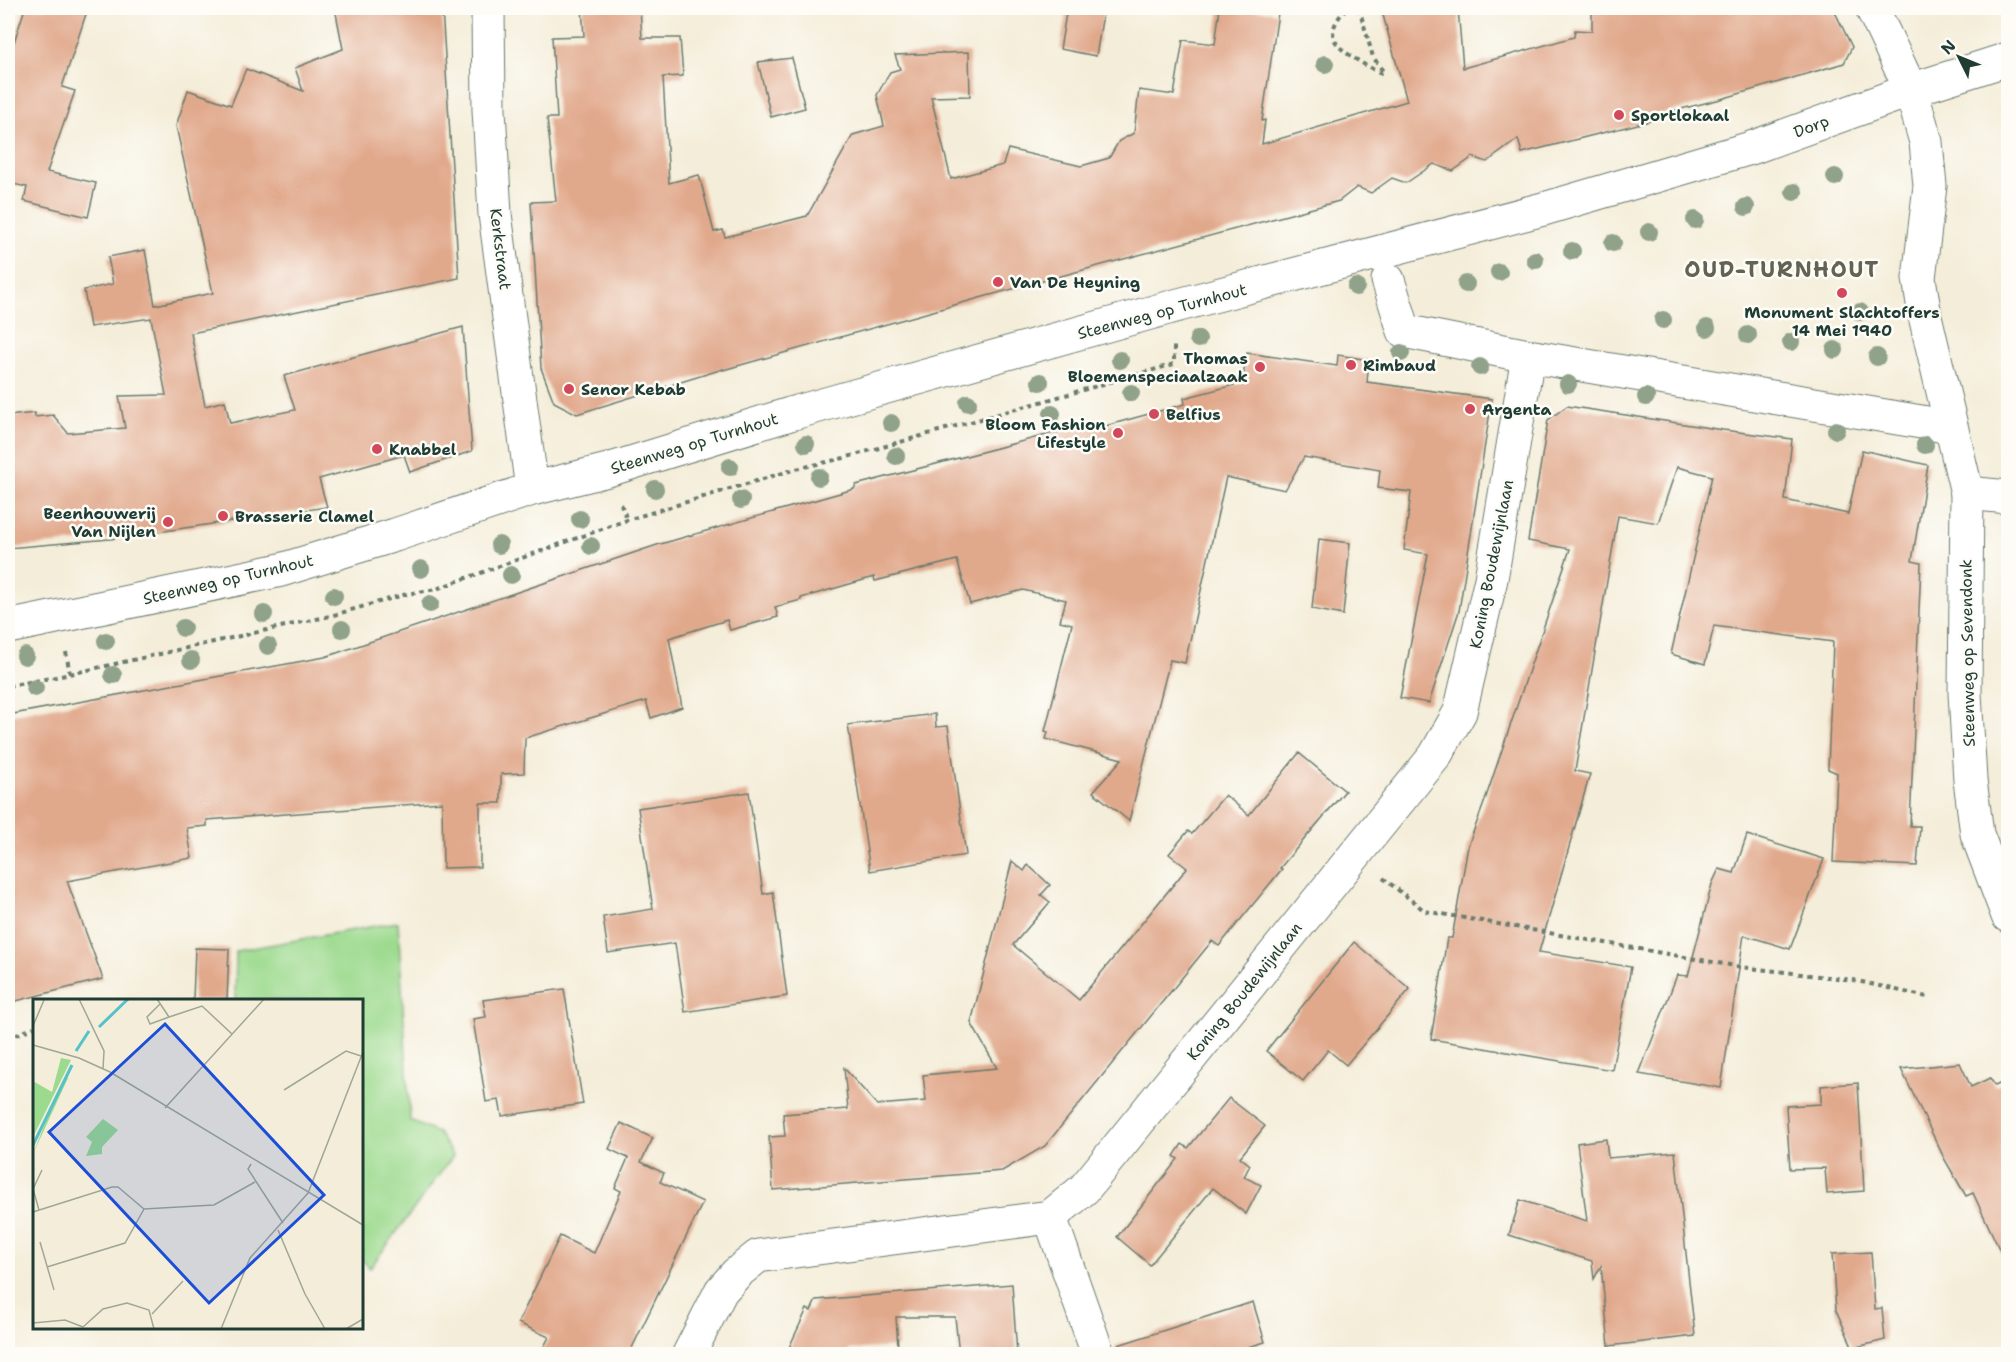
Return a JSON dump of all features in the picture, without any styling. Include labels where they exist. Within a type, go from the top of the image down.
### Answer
[{"type":"street","name":"Kerkstraat","points":[[488,8],[489,110],[495,214],[532,489]]},
{"type":"street","points":[[1872,8],[1911,90],[1926,142],[1930,186],[1919,278],[1925,316],[1967,493],[2008,497]]},
{"type":"street","name":"Dorp","points":[[1384,267],[1537,211],[1751,148],[1911,90],[2008,59]]},
{"type":"street","name":"Steenweg op Turnhout","points":[[8,627],[281,570],[532,489],[608,470],[800,411],[1164,309],[1384,267]]},
{"type":"street","points":[[1384,267],[1404,331],[1528,356],[1951,427]]},
{"type":"street","name":"Koning Boudewijnlaan","points":[[1050,1217],[1084,1189],[1435,756],[1460,712],[1491,579],[1528,356]]},
{"type":"street","name":"Steenweg op Sevendonk","points":[[1967,493],[1965,693],[1970,780],[1977,834],[2008,916]]},
{"type":"street","points":[[689,1354],[721,1291],[737,1273],[758,1256],[1050,1217],[1098,1354]]},
{"type":"path","points":[[1346,8],[1337,20],[1333,35],[1337,46],[1364,65],[1385,75],[1374,57],[1359,8]]},
{"type":"path","points":[[8,686],[330,616],[407,594],[436,589],[627,520],[796,469],[844,458],[1174,364]]},
{"type":"path","points":[[1355,855],[1425,911],[1741,966],[1853,980],[1927,997]]},
{"type":"path","points":[[8,1039],[33,1027]]},
{"type":"green space","points":[[398,922],[410,1121],[438,1133],[453,1156],[370,1268],[363,1261],[363,999],[235,999],[236,951]]},
{"type":"building","points":[[25,8],[88,8],[62,87],[75,91],[47,172],[96,183],[88,217],[24,201],[27,187],[8,183],[8,61]]},
{"type":"building","points":[[335,8],[442,8],[459,278],[191,333],[205,406],[225,401],[230,423],[295,410],[284,376],[463,327],[472,451],[410,472],[404,455],[319,479],[327,507],[110,539],[8,548],[8,416],[35,413],[35,417],[53,415],[68,433],[125,428],[119,396],[166,395],[151,318],[90,327],[84,290],[113,284],[108,257],[145,250],[155,305],[213,293],[176,126],[188,90],[231,105],[246,69],[303,91],[295,68],[343,49]]},
{"type":"building","points":[[582,8],[640,8],[642,38],[680,38],[683,76],[663,77],[669,183],[699,175],[714,232],[723,230],[725,237],[807,216],[853,135],[884,126],[877,95],[890,72],[900,69],[895,55],[969,52],[970,96],[931,97],[951,179],[1003,165],[1008,149],[1081,166],[1109,158],[1119,141],[1134,133],[1139,90],[1174,95],[1183,40],[1215,44],[1220,8],[1243,8],[1278,13],[1262,121],[1265,120],[1262,144],[1407,101],[1381,8],[1458,8],[1463,68],[1574,37],[1575,30],[1592,31],[1592,8],[1833,8],[1852,47],[1844,63],[1657,115],[1658,119],[1522,153],[1518,139],[1487,162],[1473,157],[1453,171],[1434,164],[1406,183],[1392,178],[1371,193],[1357,187],[1339,201],[723,369],[577,414],[554,402],[541,368],[531,202],[556,201],[547,118],[557,118],[552,37],[584,36]]},
{"type":"building","points":[[1067,8],[1104,8],[1096,56],[1060,49]]},
{"type":"building","points":[[792,58],[805,108],[771,117],[758,62]]},
{"type":"building","points":[[1247,353],[1337,366],[1338,355],[1369,360],[1367,382],[1492,399],[1459,611],[1429,703],[1400,698],[1428,554],[1404,550],[1411,492],[1378,488],[1380,470],[1304,457],[1285,490],[1226,477],[1185,663],[1170,660],[1129,821],[1093,792],[1122,759],[1046,739],[1048,732],[1045,731],[1072,624],[1060,621],[1066,600],[1023,590],[970,604],[957,560],[875,581],[874,577],[801,598],[801,600],[775,607],[778,617],[730,630],[727,620],[669,638],[682,707],[651,718],[646,701],[525,738],[524,773],[501,774],[501,803],[480,803],[480,867],[443,868],[442,802],[207,820],[207,826],[187,828],[192,858],[67,881],[103,979],[8,1003],[8,715],[325,657],[657,545],[854,489],[856,485],[1096,422],[1098,428],[1185,404],[1184,398],[1242,383]]},
{"type":"building","points":[[1567,406],[1792,439],[1785,500],[1848,514],[1862,450],[1928,465],[1912,561],[1921,563],[1910,826],[1920,826],[1917,866],[1833,862],[1837,773],[1828,769],[1833,642],[1714,626],[1705,664],[1671,654],[1712,476],[1677,467],[1658,523],[1618,516],[1575,771],[1590,774],[1539,952],[1631,967],[1612,1070],[1431,1039],[1447,938],[1452,938],[1468,846],[1570,549],[1528,541],[1548,420]]},
{"type":"building","points":[[1319,539],[1350,543],[1343,615],[1312,609]]},
{"type":"building","points":[[935,714],[936,727],[948,726],[966,855],[870,871],[848,725]]},
{"type":"building","points":[[1299,753],[1345,791],[1280,868],[1282,869],[1219,946],[1212,941],[1045,1146],[1002,1171],[773,1190],[769,1137],[785,1136],[783,1114],[848,1109],[844,1068],[877,1105],[926,1101],[923,1075],[997,1068],[971,1023],[1012,861],[1024,871],[1028,865],[1050,885],[1041,895],[1050,902],[1013,945],[1079,1000],[1187,868],[1169,854],[1188,831],[1192,834],[1225,795],[1249,815]]},
{"type":"building","points":[[749,792],[763,894],[773,892],[787,996],[685,1012],[675,943],[608,953],[603,917],[653,909],[638,808]]},
{"type":"building","points":[[1747,835],[1824,859],[1790,949],[1744,935],[1721,1088],[1639,1074],[1677,975],[1688,976],[1712,884],[1719,869],[1734,873]]},
{"type":"building","points":[[1354,942],[1410,989],[1346,1065],[1328,1050],[1303,1081],[1266,1051]]},
{"type":"building","points":[[195,948],[229,949],[227,999],[193,999]]},
{"type":"building","points":[[564,989],[583,1104],[502,1116],[499,1100],[486,1102],[473,1019],[486,1017],[483,1000]]},
{"type":"building","points":[[1960,1063],[1971,1087],[1990,1078],[1995,1086],[2008,1080],[2008,1268],[1973,1193],[1966,1196],[1945,1160],[1901,1069]]},
{"type":"building","points":[[1858,1083],[1864,1191],[1827,1194],[1825,1168],[1790,1169],[1786,1106],[1821,1104],[1821,1086]]},
{"type":"building","points":[[1229,1098],[1265,1126],[1240,1157],[1250,1165],[1244,1177],[1261,1185],[1246,1214],[1213,1188],[1150,1265],[1117,1237],[1178,1159],[1174,1156],[1182,1144],[1188,1148]]},
{"type":"building","points":[[621,1123],[653,1138],[641,1162],[664,1173],[660,1182],[703,1202],[629,1354],[540,1354],[549,1337],[518,1323],[560,1236],[594,1253],[621,1191],[615,1188],[628,1158],[609,1149]]},
{"type":"building","points":[[1606,1139],[1608,1158],[1675,1152],[1695,1336],[1609,1346],[1601,1266],[1594,1279],[1592,1261],[1509,1235],[1520,1200],[1587,1221],[1577,1143]]},
{"type":"building","points":[[1871,1252],[1875,1309],[1882,1308],[1885,1340],[1853,1348],[1836,1310],[1832,1254]]},
{"type":"building","points":[[1012,1284],[1017,1354],[959,1354],[955,1317],[896,1317],[898,1347],[849,1350],[847,1354],[786,1354],[807,1309],[811,1311],[816,1300]]},
{"type":"building","points":[[1253,1302],[1265,1342],[1224,1354],[1116,1354],[1115,1346]]},
{"type":"place","name":"Sportlokaal","points":[[1619,115]]},
{"type":"place","name":"Van De Heyning","points":[[998,282]]},
{"type":"place","name":"Monument Slachtoffers 14 Mei 1940","points":[[1842,293]]},
{"type":"place","name":"Rimbaud","points":[[1351,365]]},
{"type":"place","name":"Thomas Bloemenspeciaalzaak","points":[[1260,367]]},
{"type":"place","name":"Senor Kebab","points":[[569,389]]},
{"type":"place","name":"Argenta","points":[[1470,409]]},
{"type":"place","name":"Belfius","points":[[1154,414]]},
{"type":"place","name":"Bloom Fashion Lifestyle","points":[[1118,433]]},
{"type":"place","name":"Knabbel","points":[[377,449]]},
{"type":"place","name":"Brasserie Clamel","points":[[223,516]]},
{"type":"place","name":"Beenhouwerij Van Nijlen","points":[[168,522]]},
{"type":"district","name":"OUD-TURNHOUT","points":[[1782,269]]}]
